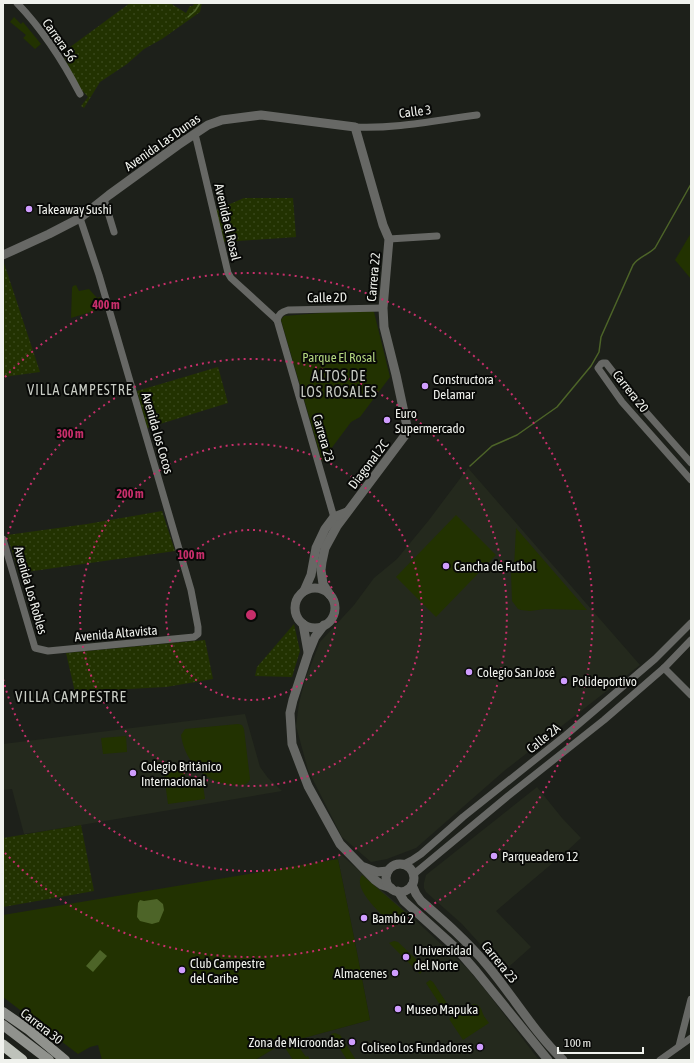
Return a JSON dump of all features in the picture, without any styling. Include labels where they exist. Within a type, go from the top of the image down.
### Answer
[{"type":"highway","points":[[3,1045],[22,1060]]},
{"type":"main road","name":"Carrera 30","points":[[3,1012],[29,1030],[65,1060]]},
{"type":"main road","name":"Carrera 30","points":[[3,1025],[49,1060]]},
{"type":"street","name":"Carrera 56","points":[[17,3],[48,41],[80,94]]},
{"type":"street","name":"Calle 3","points":[[355,127],[366,128],[400,125],[477,115]]},
{"type":"street","name":"Avenida Las Dunas","points":[[3,255],[80,218],[104,199],[208,125],[222,120],[261,116],[355,127]]},
{"type":"street","name":"Carrera 22","points":[[355,127],[383,225],[389,239],[383,308],[384,327],[408,431]]},
{"type":"street","name":"Avenida el Rosal","points":[[195,134],[228,273],[231,278],[277,320]]},
{"type":"street","points":[[104,199],[114,232]]},
{"type":"street","name":"Avenida los Cocos","points":[[80,218],[100,275],[191,590],[198,634]]},
{"type":"street","points":[[389,239],[437,236]]},
{"type":"street","name":"Calle 2D","points":[[277,320],[278,314],[288,310],[383,308]]},
{"type":"street","name":"Carrera 23","points":[[277,320],[337,526]]},
{"type":"street","name":"Carrera 20","points":[[691,463],[630,394],[606,363],[603,362],[598,368],[622,402],[691,480]]},
{"type":"street","name":"Diagonal 2C","points":[[337,526],[408,431]]},
{"type":"street","points":[[304,591],[311,575],[316,548],[325,529],[334,517],[348,512]]},
{"type":"street","points":[[330,595],[321,589],[309,588],[297,598],[295,607],[297,616],[303,624],[319,627],[330,621],[333,615],[335,608],[334,601],[323,584],[321,570],[325,548],[337,526]]},
{"type":"street","name":"Avenida Los Robles","points":[[3,539],[35,648]]},
{"type":"street","name":"Calle 2A","points":[[404,864],[421,854],[463,816],[566,735],[655,660],[691,623]]},
{"type":"street","name":"Carrera 23","points":[[303,624],[308,654]]},
{"type":"street","name":"Carrera 23","points":[[324,625],[315,637],[308,654],[290,713],[292,744],[308,786],[336,839],[344,849],[382,885],[394,890],[404,901],[456,948],[548,1060]]},
{"type":"street","name":"Avenida Altavista","points":[[35,648],[48,651],[194,637],[198,634]]},
{"type":"street","name":"Calle 2A","points":[[414,874],[508,796],[604,720],[664,668],[691,640]]},
{"type":"street","points":[[664,668],[691,695]]},
{"type":"street","points":[[396,864],[404,864],[409,867],[414,874],[414,880],[412,885],[407,890],[394,890],[387,882],[386,875],[388,871],[396,864]]},
{"type":"street","name":"Carrera 23","points":[[361,865],[373,871],[388,871]]},
{"type":"street","name":"Carrera 23","points":[[412,885],[421,901],[464,939],[487,965],[549,1046],[563,1060]]},
{"type":"street","points":[[678,1046],[691,999]]},
{"type":"street","points":[[660,1060],[691,1038]]},
{"type":"shaded area","name":"Colegio San José","points":[[468,468],[640,665],[504,771],[416,848],[387,859],[371,862],[342,837],[308,770],[296,726],[299,703],[305,680],[320,642],[354,605],[374,578],[397,559],[429,520]]},
{"type":"shaded area","name":"Colegio Británico Internacional","points":[[245,714],[260,767],[268,778],[282,791],[24,834],[12,789],[3,790],[3,744]]},
{"type":"shaded area","name":"Universidad del Norte","points":[[537,787],[562,818],[581,838],[496,911],[531,947],[502,973],[500,966],[462,924],[426,892],[424,883],[426,875]]},
{"type":"shaded area","name":"Universidad del Norte","points":[[338,852],[468,969],[539,1060],[255,1060],[281,1044],[370,1020],[338,859]]},
{"type":"shaded area","points":[[157,899],[163,904],[164,910],[159,922],[152,924],[140,921],[137,917],[138,903],[140,900],[144,901]]},
{"type":"shaded area","points":[[100,950],[107,956],[93,972],[86,966]]},
{"type":"green space","points":[[130,3],[170,3],[186,13],[190,6],[193,6],[194,3],[202,3],[200,12],[162,39],[144,49],[127,64],[100,82],[84,108],[81,106],[88,97],[79,87],[62,53]]},
{"type":"green space","points":[[14,17],[21,24],[23,22],[41,44],[35,49],[23,38],[26,35],[10,22]]},
{"type":"green space","points":[[244,198],[293,198],[296,237],[223,242],[216,210]]},
{"type":"green space","points":[[691,233],[691,279],[675,260]]},
{"type":"green space","points":[[3,260],[40,372],[3,377]]},
{"type":"green space","points":[[76,285],[79,291],[89,289],[97,298],[100,297],[104,308],[71,318],[72,288]]},
{"type":"green space","name":"Parque El Rosal","points":[[370,309],[374,312],[390,377],[360,417],[351,422],[322,461],[281,320],[284,316]]},
{"type":"green space","points":[[218,367],[228,403],[147,428],[137,391]]},
{"type":"green space","points":[[162,511],[175,551],[19,573],[7,535],[87,524]]},
{"type":"green space","name":"Cancha de Futbol","points":[[456,515],[496,555],[436,617],[396,577]]},
{"type":"green space","points":[[516,528],[587,610],[545,609],[530,611],[518,609],[512,601],[511,572],[514,568]]},
{"type":"green space","points":[[294,624],[300,651],[292,677],[255,676],[257,667]]},
{"type":"green space","points":[[205,640],[213,679],[166,687],[75,692],[66,653]]},
{"type":"green space","points":[[238,724],[242,725],[244,729],[250,779],[247,784],[244,785],[217,782],[200,771],[193,764],[183,746],[181,735],[185,729]]},
{"type":"green space","points":[[126,736],[127,752],[103,754],[101,738]]},
{"type":"green space","points":[[183,765],[185,777],[165,780],[163,768]]},
{"type":"green space","points":[[202,777],[205,799],[168,804],[165,782]]},
{"type":"green space","points":[[81,825],[94,891],[3,907],[3,838]]},
{"type":"green space","name":"Club Campestre del Caribe","points":[[338,859],[370,1020],[282,1044],[255,1060],[102,1060],[98,1045],[90,1047],[78,1054],[3,997],[3,915]]},
{"type":"green space","points":[[362,875],[407,914],[394,927],[365,895],[361,888],[360,881]]},
{"type":"green space","points":[[394,941],[398,942],[420,963],[424,969],[420,974],[389,943]]},
{"type":"green space","points":[[430,980],[433,982],[450,1008],[450,1011],[446,1014],[426,983]]},
{"type":"green space","points":[[475,1004],[480,1008],[489,1023],[463,1040],[449,1019]]},
{"type":"green space","points":[[335,1033],[340,1035],[356,1060],[347,1060],[331,1034]]},
{"type":"green space","points":[[296,1043],[310,1060],[293,1060],[284,1046]]},
{"type":"waterway","points":[[188,17],[195,11],[200,3]]},
{"type":"waterway","points":[[470,466],[492,446],[517,435],[557,407],[591,366],[599,352],[601,337],[633,265],[655,248],[691,184]]},
{"type":"place","name":"Takeaway Sushi","points":[[29,209]]},
{"type":"place","name":"Constructora Delamar","points":[[425,386]]},
{"type":"place","name":"Euro Supermercado","points":[[387,420]]},
{"type":"place","name":"Cancha de Futbol","points":[[446,566]]},
{"type":"place","name":"Colegio San José","points":[[469,672]]},
{"type":"place","name":"Polideportivo","points":[[564,681]]},
{"type":"place","name":"Colegio Británico Internacional","points":[[133,773]]},
{"type":"place","name":"Parqueadero 12","points":[[494,856]]},
{"type":"place","name":"Bambú 2","points":[[364,918]]},
{"type":"place","name":"Universidad del Norte","points":[[406,957]]},
{"type":"place","name":"Club Campestre del Caribe","points":[[182,970]]},
{"type":"place","name":"Almacenes","points":[[395,973]]},
{"type":"place","name":"Museo Mapuka","points":[[398,1009]]},
{"type":"place","name":"Zona de Microondas","points":[[352,1042]]},
{"type":"place","name":"Coliseo Los Fundadores","points":[[480,1047]]},
{"type":"district","name":"ALTOS DE LOS ROSALES","points":[[339,384]]},
{"type":"district","name":"VILLA CAMPESTRE","points":[[80,390]]},
{"type":"district","name":"VILLA CAMPESTRE","points":[[71,697]]}]
